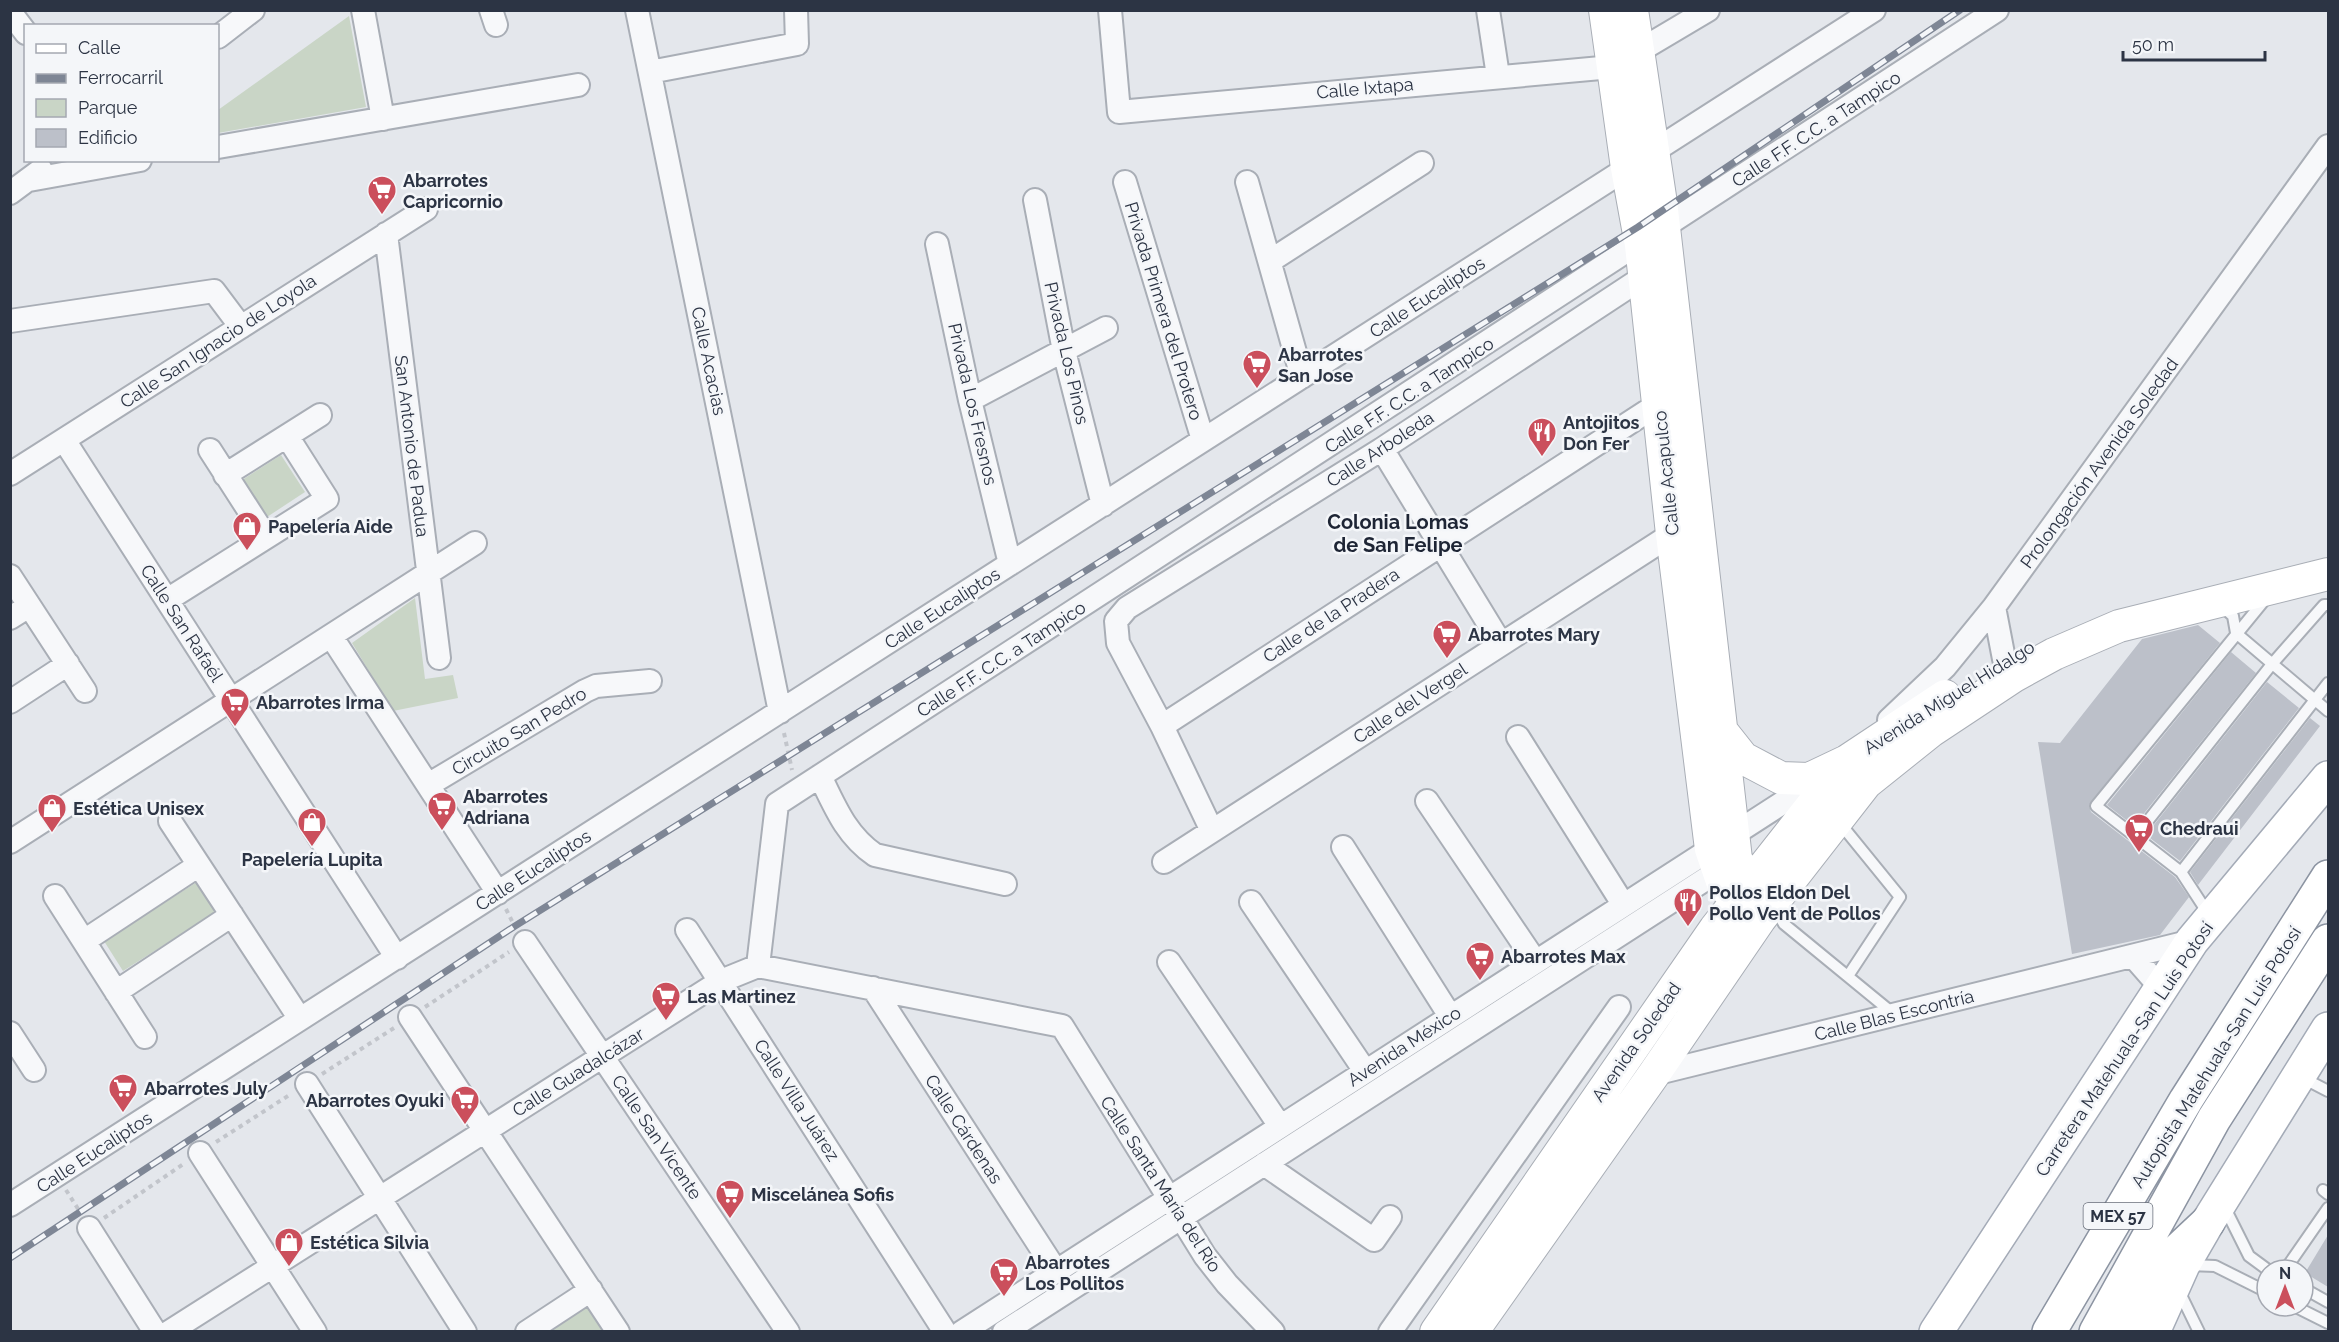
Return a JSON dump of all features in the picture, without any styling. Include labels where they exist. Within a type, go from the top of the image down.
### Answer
[{"type":"main road","name":"Carretera Matehuala-San Luis Potosí","points":[[1936,1332],[2161,988],[2202,930],[2328,778]]},
{"type":"main road","name":"Autopista Matehuala-San Luis Potosí","points":[[2049,1332],[2186,1100],[2328,877]]},
{"type":"main road","name":"MEX 57","points":[[2096,1332],[2214,1119],[2328,941]]},
{"type":"main road","points":[[2153,1332],[2179,1274],[2208,1222],[2298,1075],[2326,1038]]},
{"type":"main road","points":[[2123,1332],[2177,1251],[2208,1222]]},
{"type":"street","points":[[219,36],[253,10]]},
{"type":"street","points":[[363,10],[383,118]]},
{"type":"street","name":"Calle Acacias","points":[[637,10],[780,712]]},
{"type":"street","points":[[650,72],[797,44],[796,10]]},
{"type":"street","name":"Calle Ixtapa","points":[[1110,10],[1119,112],[1620,56]]},
{"type":"street","points":[[1488,10],[1496,69]]},
{"type":"street","name":"Calle Acapulco","points":[[1620,56],[1632,10]]},
{"type":"street","name":"Calle Eucaliptos","points":[[10,1205],[1875,10]]},
{"type":"street","name":"Calle F.F. C.C. a Tampico","points":[[758,966],[777,804],[1997,10]]},
{"type":"street","name":"Calle Acapulco","points":[[1607,11],[1620,56],[1653,236],[1671,400],[1672,534],[1745,883]]},
{"type":"street","points":[[1620,56],[1703,12]]},
{"type":"street","points":[[219,147],[578,85]]},
{"type":"street","name":"Prolongación Avenida Soledad","points":[[1857,772],[1994,607],[2328,146]]},
{"type":"street","points":[[10,194],[52,162]]},
{"type":"street","points":[[29,180],[129,162]]},
{"type":"street","points":[[1270,261],[1422,163]]},
{"type":"street","name":"Privada Primera del Protero","points":[[1125,182],[1203,440]]},
{"type":"street","points":[[1248,182],[1302,377]]},
{"type":"street","name":"Privada Los Pinos","points":[[1035,200],[1064,351],[1103,505]]},
{"type":"street","name":"Calle San Ignacio de Loyola","points":[[10,474],[426,209]]},
{"type":"street","name":"San Antonio de Padua","points":[[386,234],[439,658]]},
{"type":"street","name":"Calle Acapulco","points":[[1653,236],[1645,276],[1699,517],[1724,734],[1745,883]]},
{"type":"street","name":"Privada Los Fresnos","points":[[937,244],[970,400],[1010,564]]},
{"type":"street","name":"Calle Arboleda","points":[[1162,726],[1118,643],[1116,621],[1127,608],[1382,449],[1645,276]]},
{"type":"street","points":[[10,332],[20,320],[214,291],[241,327]]},
{"type":"street","points":[[970,400],[1106,328]]},
{"type":"street","name":"Calle de la Pradera","points":[[1162,726],[1440,543],[1646,412],[1671,400]]},
{"type":"street","points":[[225,475],[320,415]]},
{"type":"street","points":[[167,600],[327,499],[286,436]]},
{"type":"street","name":"Calle San Rafaél","points":[[64,440],[397,958]]},
{"type":"street","points":[[1382,449],[1501,644]]},
{"type":"street","points":[[210,450],[266,537]]},
{"type":"street","name":"Calle del Vergel","points":[[1164,862],[1699,517]]},
{"type":"street","points":[[10,842],[475,543]]},
{"type":"street","name":"Avenida Miguel Hidalgo","points":[[1857,772],[2004,659],[2055,632],[2111,610],[2167,593],[2328,556]]},
{"type":"street","name":"Avenida Miguel Hidalgo","points":[[1857,772],[1931,731],[2014,676],[2054,654],[2119,626],[2328,574]]},
{"type":"street","points":[[10,576],[20,612],[68,664],[85,691]]},
{"type":"street","points":[[1994,607],[2004,659]]},
{"type":"street","points":[[331,636],[498,892]]},
{"type":"street","points":[[10,702],[68,664]]},
{"type":"street","name":"Circuito San Pedro","points":[[428,785],[585,691],[596,686],[650,681]]},
{"type":"street","points":[[1162,726],[1212,831]]},
{"type":"street","points":[[1724,734],[1743,758],[1781,778],[1809,779],[1857,772]]},
{"type":"street","points":[[1518,737],[1623,904]]},
{"type":"street","name":"Avenida Soledad","points":[[1436,1332],[1745,883],[1857,772]]},
{"type":"street","name":"Avenida Soledad","points":[[1472,1332],[1654,1074],[1745,883],[1836,820],[1857,772]]},
{"type":"street","name":"Avenida México","points":[[1004,1332],[1264,1164],[1745,883],[1857,772]]},
{"type":"street","points":[[820,776],[848,832],[859,844],[875,855],[1005,884]]},
{"type":"street","points":[[1427,801],[1535,961]]},
{"type":"street","points":[[170,821],[300,1019]]},
{"type":"street","points":[[1342,847],[1450,1016]]},
{"type":"street","points":[[84,942],[199,865]]},
{"type":"street","name":"Avenida México","points":[[962,1332],[1623,904],[1745,883]]},
{"type":"street","points":[[55,896],[145,1037]]},
{"type":"street","points":[[1251,902],[1365,1071]]},
{"type":"street","points":[[116,992],[232,915]]},
{"type":"street","name":"Calle Villa Juárez","points":[[687,930],[945,1332]]},
{"type":"street","name":"Calle Blas Escontría","points":[[1654,1074],[2133,956],[2202,930]]},
{"type":"street","name":"Calle San Vicente","points":[[525,942],[788,1332]]},
{"type":"street","points":[[2133,956],[2161,988]]},
{"type":"street","points":[[1169,962],[1280,1126]]},
{"type":"street","points":[[758,966],[873,988]]},
{"type":"street","name":"Calle Guadalcázar","points":[[169,1332],[721,981],[758,966]]},
{"type":"street","name":"Calle Santa María del Río","points":[[873,988],[1062,1026],[1180,1218],[1227,1284],[1273,1332]]},
{"type":"street","name":"Calle Cárdenas","points":[[873,988],[1056,1271]]},
{"type":"street","points":[[1390,1332],[1619,1006]]},
{"type":"street","points":[[410,1017],[618,1331]]},
{"type":"street","points":[[307,1084],[465,1332]]},
{"type":"street","points":[[1524,1142],[1555,1158]]},
{"type":"street","points":[[200,1153],[315,1332]]},
{"type":"street","points":[[1264,1164],[1374,1240],[1390,1217]]},
{"type":"street","points":[[88,1228],[155,1332]]},
{"type":"street","points":[[527,1332],[591,1290]]},
{"type":"lane","points":[[2202,930],[2181,872],[2096,806],[2274,587]]},
{"type":"lane","points":[[2206,604],[2222,606],[2230,611],[2236,633],[2328,711]]},
{"type":"lane","points":[[2135,837],[2272,664],[2324,605],[2328,604]]},
{"type":"lane","points":[[2181,872],[2328,683]]},
{"type":"lane","points":[[1836,820],[1900,897],[1848,976]]},
{"type":"lane","points":[[1745,883],[1895,1015]]},
{"type":"lane","points":[[2298,1075],[2328,1092]]},
{"type":"lane","points":[[2227,1190],[2228,1214],[2238,1238],[2249,1256],[2255,1260]]},
{"type":"lane","points":[[2293,1258],[2328,1208]]},
{"type":"lane","points":[[2199,1332],[2179,1274],[2215,1266],[2255,1286]]},
{"type":"path","points":[[780,712],[797,790]]},
{"type":"path","points":[[498,892],[525,942]]},
{"type":"path","points":[[57,1176],[88,1228]]},
{"type":"green space","points":[[349,16],[366,107],[219,133],[219,109]]},
{"type":"green space","points":[[281,455],[305,492],[267,517],[242,480]]},
{"type":"green space","points":[[415,598],[425,679],[453,675],[458,698],[393,711],[352,643]]},
{"type":"green space","points":[[197,882],[216,912],[123,971],[104,941]]},
{"type":"green space","points":[[589,1296],[608,1332],[533,1332]]},
{"type":"building","points":[[2198,625],[2220,643],[2089,805],[2091,812],[2175,877],[2189,897],[2160,935],[2072,954],[2038,742],[2060,743],[2142,639]]},
{"type":"building","points":[[2231,652],[2256,673],[2134,826],[2107,805]]},
{"type":"building","points":[[2267,682],[2299,708],[2180,861],[2146,835]]},
{"type":"building","points":[[2310,718],[2320,726],[2198,885],[2190,872]]},
{"type":"building","points":[[2328,1235],[2328,1287],[2315,1279],[2314,1258]]},
{"type":"railway","points":[[10,1258],[515,926],[1638,227],[1960,10]]},
{"type":"place","name":"Abarrotes Capricornio","points":[[382,216]]},
{"type":"place","name":"Abarrotes San Jose","points":[[1257,390]]},
{"type":"place","name":"Antojitos Don Fer","points":[[1542,458]]},
{"type":"place","name":"Papelería Aide","points":[[247,552]]},
{"type":"place","name":"Abarrotes Mary","points":[[1447,660]]},
{"type":"place","name":"Abarrotes Irma","points":[[235,728]]},
{"type":"place","name":"Abarrotes Adriana","points":[[442,832]]},
{"type":"place","name":"Estética Unisex","points":[[52,834]]},
{"type":"place","name":"Papelería Lupita","points":[[312,848]]},
{"type":"place","name":"Chedraui","points":[[2139,854]]},
{"type":"place","name":"Pollos Eldon Del Pollo Vent de Pollos","points":[[1688,928]]},
{"type":"place","name":"Abarrotes Max","points":[[1480,982]]},
{"type":"place","name":"Las Martinez","points":[[666,1022]]},
{"type":"place","name":"Abarrotes July","points":[[123,1114]]},
{"type":"place","name":"Abarrotes Oyuki","points":[[465,1126]]},
{"type":"place","name":"Miscelánea Sofis","points":[[730,1220]]},
{"type":"place","name":"Estética Silvia","points":[[289,1268]]},
{"type":"place","name":"Abarrotes Los Pollitos","points":[[1004,1298]]},
{"type":"district","name":"Colonia Lomas de San Felipe","points":[[1398,534]]}]
